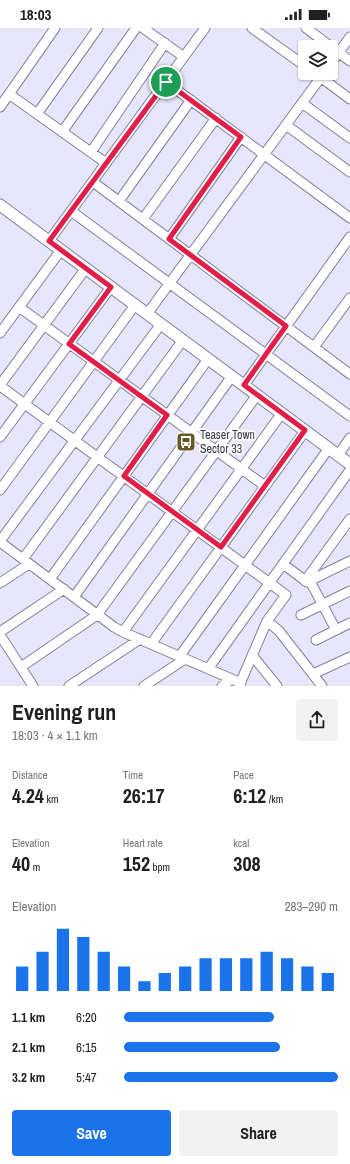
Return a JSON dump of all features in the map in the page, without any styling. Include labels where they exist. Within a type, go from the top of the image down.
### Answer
[{"type":"street","points":[[0,107],[56,28]]},
{"type":"street","points":[[37,114],[98,28]]},
{"type":"street","points":[[62,132],[136,28]]},
{"type":"street","points":[[143,28],[184,57]]},
{"type":"street","points":[[252,28],[298,61]]},
{"type":"street","points":[[306,28],[350,61]]},
{"type":"street","points":[[49,241],[166,82],[203,29]]},
{"type":"street","points":[[339,52],[350,37]]},
{"type":"street","points":[[91,152],[165,44]]},
{"type":"street","points":[[147,314],[302,103],[316,80]]},
{"type":"street","points":[[327,80],[350,99]]},
{"type":"street","points":[[166,82],[350,218]]},
{"type":"street","points":[[9,94],[106,163]]},
{"type":"street","points":[[118,201],[191,100]]},
{"type":"street","points":[[302,103],[350,138]]},
{"type":"street","points":[[142,219],[216,118]]},
{"type":"street","points":[[286,125],[350,172]]},
{"type":"street","points":[[169,239],[241,137]]},
{"type":"street","points":[[93,182],[350,374]]},
{"type":"street","points":[[0,204],[350,464]]},
{"type":"street","points":[[71,211],[350,416]]},
{"type":"street","points":[[244,385],[350,237]]},
{"type":"street","points":[[0,333],[61,250]]},
{"type":"street","points":[[86,268],[0,385],[286,595],[267,621],[252,656],[237,683],[222,686]]},
{"type":"street","points":[[0,437],[111,287]]},
{"type":"street","points":[[314,347],[350,298]]},
{"type":"street","points":[[0,490],[135,304]]},
{"type":"street","points":[[19,307],[265,486]]},
{"type":"street","points":[[161,324],[0,542],[97,615],[123,632],[237,683]]},
{"type":"street","points":[[0,583],[26,561],[98,457],[183,340]]},
{"type":"street","points":[[50,579],[208,358]]},
{"type":"street","points":[[74,597],[232,376]]},
{"type":"street","points":[[21,667],[97,615],[257,395]]},
{"type":"street","points":[[123,632],[282,413]]},
{"type":"street","points":[[151,644],[305,430]]},
{"type":"street","points":[[144,686],[182,658],[245,565],[333,452],[350,438]]},
{"type":"street","points":[[208,669],[350,470]]},
{"type":"street","points":[[307,581],[350,519]]},
{"type":"street","points":[[307,581],[350,561]]},
{"type":"street","points":[[283,564],[307,581],[336,630]]},
{"type":"street","points":[[33,686],[0,634],[64,590]]},
{"type":"street","points":[[301,615],[350,592]]},
{"type":"street","points":[[267,621],[279,631],[322,686]]},
{"type":"street","points":[[316,640],[350,623]]},
{"type":"street","points":[[69,686],[140,640]]},
{"type":"street","points":[[252,656],[277,686]]},
{"type":"street","points":[[313,674],[350,657]]},
{"type":"place","name":"Teaser Town Sector 33","points":[[186,442]]},
{"type":"route","points":[[166,82],[241,137],[169,239],[286,326],[244,385],[305,430],[221,547],[124,476],[167,415],[69,344],[111,287],[49,241],[166,82]]}]
